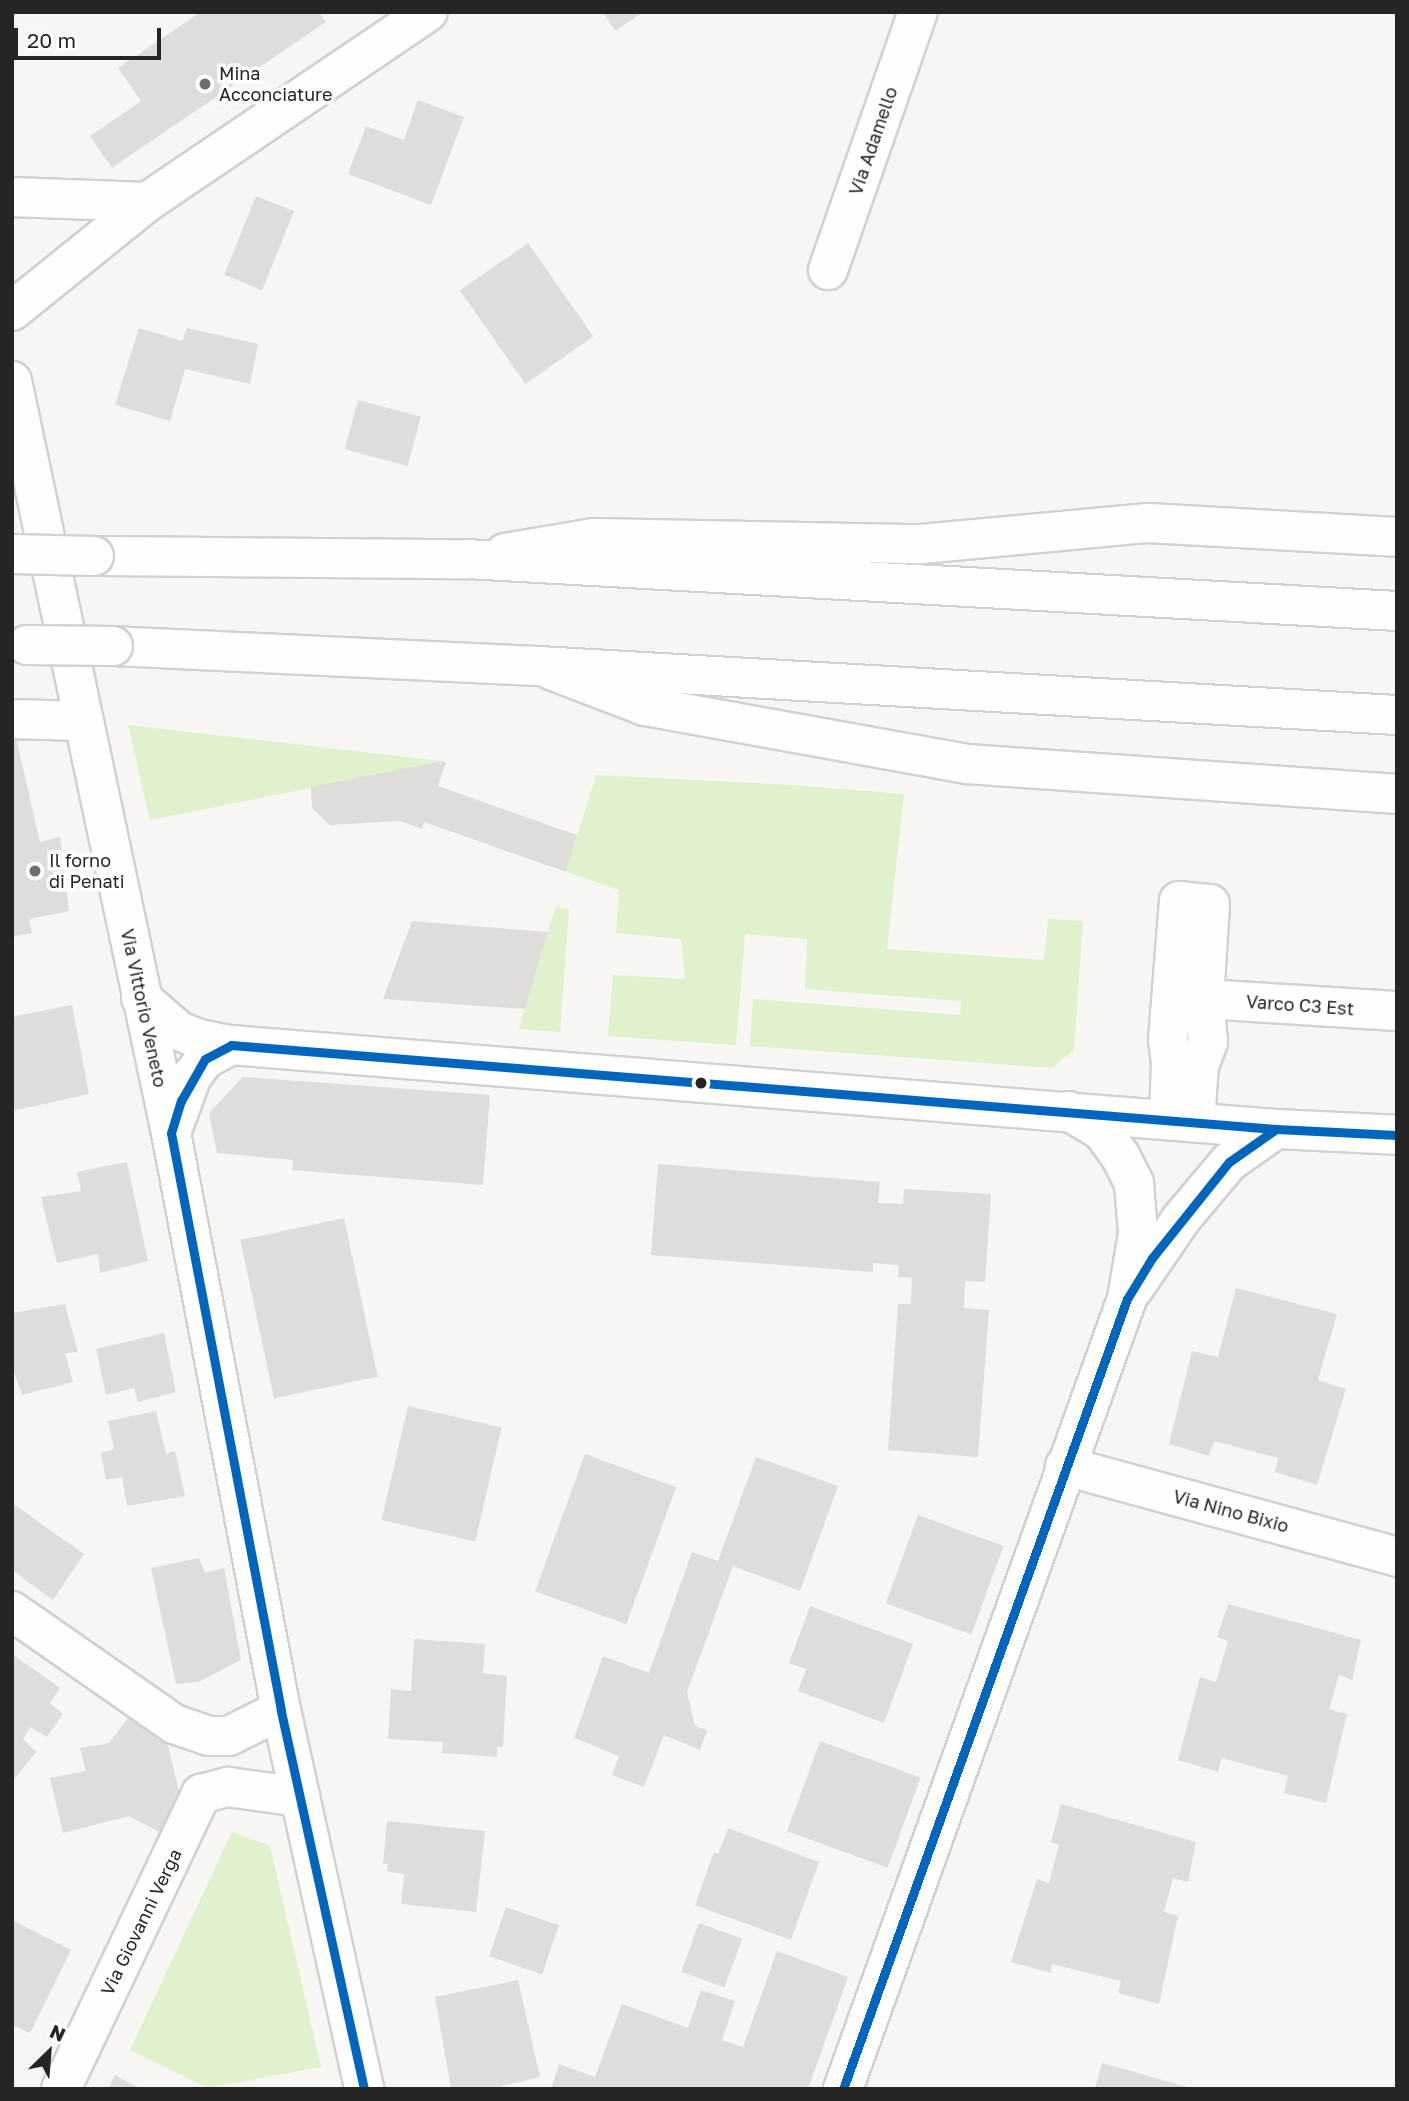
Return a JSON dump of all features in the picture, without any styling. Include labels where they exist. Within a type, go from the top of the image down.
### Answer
[{"type":"main road","points":[[12,311],[147,202],[428,12]]},
{"type":"main road","name":"Via Adamello","points":[[828,270],[918,12]]},
{"type":"main road","points":[[12,197],[147,202]]},
{"type":"main road","name":"Via Vittorio Veneto","points":[[12,381],[171,1133],[281,1710],[364,2089]]},
{"type":"main road","points":[[467,559],[594,538],[921,544],[1148,523],[1397,537]]},
{"type":"main road","points":[[12,554],[467,559],[1397,611]]},
{"type":"main road","points":[[20,645],[113,646],[539,666],[1397,715]]},
{"type":"main road","points":[[539,666],[645,706],[968,764],[1397,794]]},
{"type":"main road","points":[[12,719],[83,720]]},
{"type":"main road","points":[[1195,902],[1208,1042],[1182,1120],[1168,1040],[1195,902]]},
{"type":"main road","points":[[141,998],[179,1031],[199,1040],[231,1045],[1276,1129],[1397,1135]]},
{"type":"main road","name":"Varco C3 Est","points":[[1204,999],[1397,1011]]},
{"type":"main road","points":[[171,1133],[192,1076],[205,1059],[231,1045]]},
{"type":"main road","points":[[843,2089],[1127,1299],[1138,1233],[1134,1183],[1121,1157],[1102,1131],[1069,1111]]},
{"type":"main road","points":[[1127,1299],[1153,1258],[1229,1162],[1276,1129]]},
{"type":"main road","name":"Via Nino Bixio","points":[[1065,1466],[1397,1557]]},
{"type":"main road","points":[[12,1611],[174,1724],[209,1736],[229,1737],[281,1710]]},
{"type":"main road","points":[[174,1724],[193,1753],[201,1794],[228,1787],[300,1797]]},
{"type":"main road","name":"Via Giovanni Verga","points":[[61,2089],[201,1794]]},
{"type":"green space","points":[[128,725],[442,761],[150,820]]},
{"type":"green space","points":[[596,775],[793,785],[904,794],[887,949],[1044,960],[1048,919],[1083,921],[1074,1050],[1052,1068],[750,1046],[753,999],[960,1015],[961,1001],[805,989],[807,939],[745,934],[736,1045],[608,1036],[613,975],[685,979],[681,939],[616,933],[619,890],[566,872]]},
{"type":"green space","points":[[556,906],[569,910],[560,1032],[519,1029]]},
{"type":"green space","points":[[232,1832],[270,1846],[321,2067],[207,2088],[130,2050]]},
{"type":"building","points":[[201,12],[319,12],[326,22],[112,168],[90,136],[141,101],[118,68]]},
{"type":"building","points":[[603,12],[643,12],[615,31]]},
{"type":"building","points":[[418,100],[464,117],[431,205],[348,174],[366,126],[404,140]]},
{"type":"building","points":[[256,196],[294,211],[262,290],[224,275]]},
{"type":"building","points":[[528,243],[593,336],[525,384],[460,291]]},
{"type":"building","points":[[139,328],[182,341],[187,328],[258,344],[250,384],[185,369],[170,421],[115,405]]},
{"type":"building","points":[[358,400],[421,417],[408,466],[345,449]]},
{"type":"building","points":[[12,733],[15,733],[40,842],[60,837],[69,911],[29,919],[32,933],[12,937]]},
{"type":"building","points":[[446,762],[438,786],[577,835],[566,872],[424,822],[422,829],[400,821],[330,825],[312,808],[311,787]]},
{"type":"building","points":[[412,921],[548,932],[525,1009],[383,999]]},
{"type":"building","points":[[72,1005],[89,1094],[12,1111],[12,1017]]},
{"type":"building","points":[[243,1077],[490,1095],[483,1185],[292,1170],[293,1160],[217,1153],[209,1113]]},
{"type":"building","points":[[127,1162],[148,1261],[100,1273],[98,1254],[57,1263],[41,1197],[81,1191],[77,1172]]},
{"type":"building","points":[[658,1164],[880,1182],[878,1203],[903,1204],[904,1189],[991,1194],[985,1282],[965,1281],[964,1308],[989,1310],[978,1457],[888,1450],[898,1304],[911,1304],[912,1278],[898,1277],[899,1265],[873,1263],[873,1272],[651,1255]]},
{"type":"building","points":[[344,1218],[378,1376],[274,1398],[240,1240]]},
{"type":"building","points":[[1236,1288],[1337,1314],[1318,1380],[1346,1389],[1317,1485],[1275,1472],[1278,1458],[1214,1441],[1209,1456],[1169,1444],[1192,1351],[1218,1357]]},
{"type":"building","points":[[65,1304],[78,1352],[65,1353],[73,1382],[22,1395],[12,1367],[12,1313]]},
{"type":"building","points":[[164,1333],[176,1392],[138,1402],[134,1388],[106,1395],[96,1349]]},
{"type":"building","points":[[408,1406],[502,1428],[475,1542],[382,1520]]},
{"type":"building","points":[[156,1411],[166,1454],[175,1451],[185,1496],[127,1506],[122,1477],[106,1480],[101,1453],[114,1449],[108,1421]]},
{"type":"building","points":[[585,1454],[676,1487],[626,1624],[535,1591]]},
{"type":"building","points":[[756,1457],[838,1486],[800,1591],[733,1566],[687,1692],[695,1726],[707,1730],[700,1750],[664,1735],[644,1787],[612,1775],[619,1756],[574,1738],[603,1656],[649,1673],[692,1552],[718,1561]]},
{"type":"building","points":[[12,1503],[84,1554],[53,1600],[12,1570]]},
{"type":"building","points":[[918,1515],[1004,1546],[971,1634],[886,1603]]},
{"type":"building","points":[[199,1558],[205,1573],[224,1568],[241,1660],[199,1682],[176,1684],[151,1568]]},
{"type":"building","points":[[1228,1604],[1361,1640],[1352,1680],[1339,1675],[1329,1709],[1347,1714],[1326,1803],[1284,1793],[1288,1776],[1222,1758],[1218,1772],[1178,1760],[1200,1677],[1216,1682],[1228,1641],[1217,1637]]},
{"type":"building","points":[[810,1606],[913,1644],[884,1723],[798,1691],[806,1669],[789,1663]]},
{"type":"building","points":[[414,1639],[485,1644],[483,1673],[507,1676],[503,1747],[497,1747],[497,1757],[442,1753],[443,1742],[388,1739],[391,1689],[411,1691]]},
{"type":"building","points":[[12,1654],[60,1688],[50,1703],[63,1714],[47,1737],[30,1727],[23,1739],[36,1752],[12,1782]]},
{"type":"building","points":[[133,1711],[166,1737],[180,1796],[161,1833],[129,1816],[63,1833],[50,1778],[86,1771],[80,1748],[109,1743]]},
{"type":"building","points":[[820,1741],[921,1778],[888,1868],[787,1831]]},
{"type":"building","points":[[1061,1804],[1196,1842],[1188,1882],[1173,1878],[1164,1912],[1178,1916],[1159,2004],[1118,1993],[1121,1981],[1052,1964],[1051,1973],[1011,1962],[1037,1879],[1049,1883],[1059,1845],[1051,1842]]},
{"type":"building","points":[[387,1821],[485,1831],[476,1912],[401,1904],[404,1874],[387,1871],[388,1864],[383,1864]]},
{"type":"building","points":[[728,1828],[819,1862],[791,1940],[695,1905],[714,1852],[718,1854]]},
{"type":"building","points":[[506,1907],[559,1925],[542,1974],[489,1956]]},
{"type":"building","points":[[12,1920],[71,1950],[30,2033],[12,2025]]},
{"type":"building","points":[[699,1923],[742,1939],[724,1988],[681,1972]]},
{"type":"building","points":[[777,1951],[848,1977],[808,2089],[551,2089],[559,2064],[595,2077],[622,2004],[688,2028],[701,1990],[735,2001],[722,2040],[743,2047]]},
{"type":"building","points":[[518,1980],[540,2077],[491,2089],[451,2089],[435,1997]]},
{"type":"building","points":[[1102,2063],[1191,2088],[1191,2089],[1095,2089]]},
{"type":"building","points":[[115,2075],[141,2089],[108,2089]]},
{"type":"transit line","points":[[364,2089],[281,1710],[171,1133],[181,1101],[205,1059],[231,1045],[1276,1129],[1397,1135]]},
{"type":"transit line","points":[[843,2089],[1127,1299],[1152,1258],[1229,1162],[1276,1129]]},
{"type":"place","name":"Mina Acconciature","points":[[205,84]]},
{"type":"place","name":"Il forno di Penati","points":[[35,871]]}]
